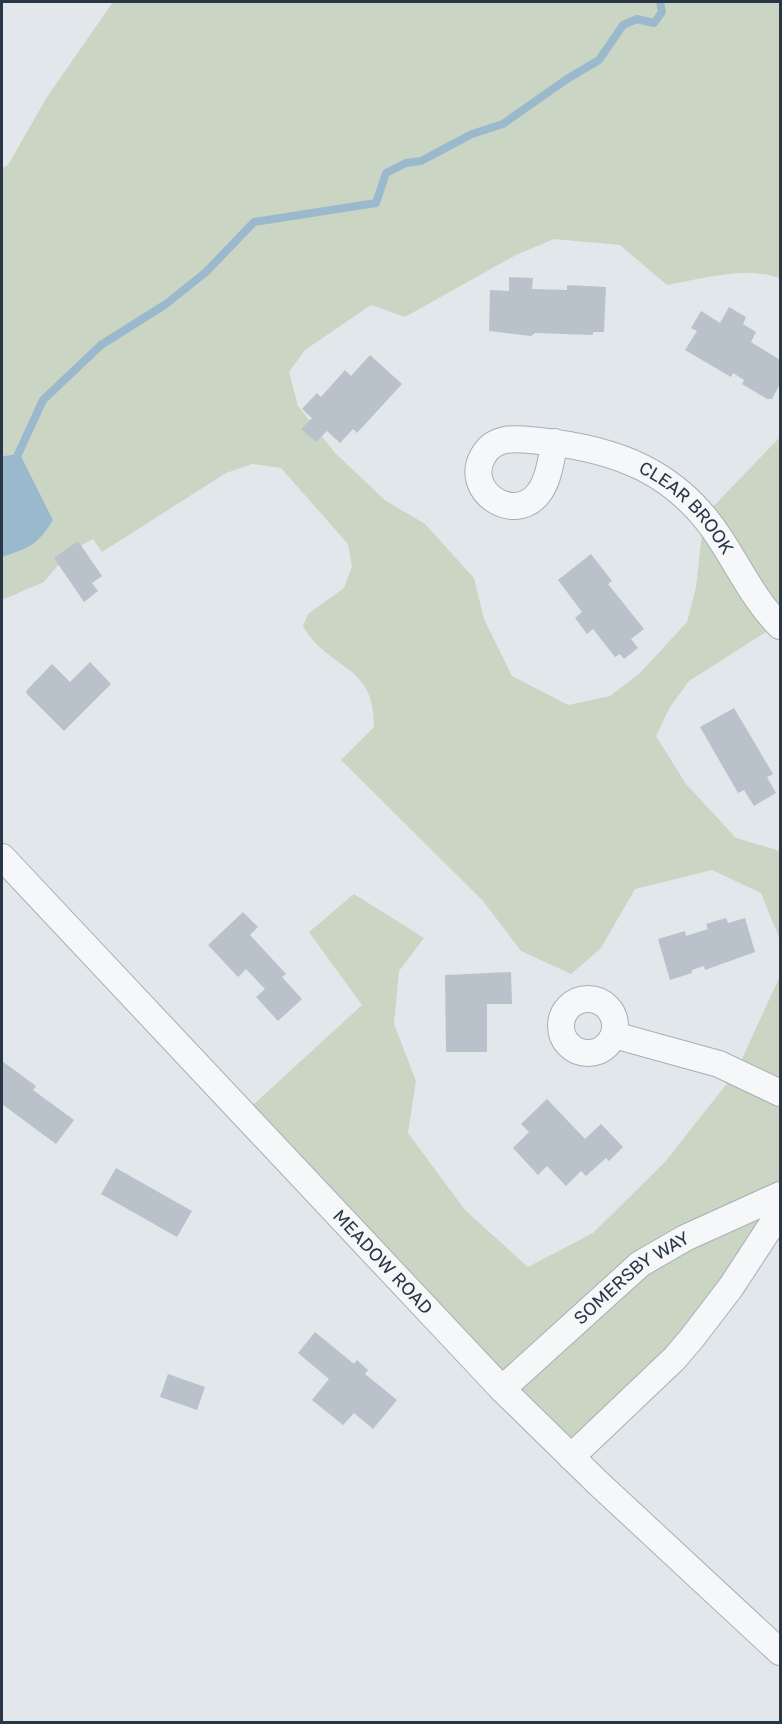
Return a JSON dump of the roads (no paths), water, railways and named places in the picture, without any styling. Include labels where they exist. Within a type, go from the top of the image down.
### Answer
[{"type":"street","name":"CLEAR BROOK","points":[[555,442],[616,454],[666,481],[704,516],[757,599],[780,626]]},
{"type":"street","name":"MEADOW ROAD","points":[[2,856],[502,1389],[780,1652]]},
{"type":"street","points":[[614,1035],[719,1064],[780,1093]]},
{"type":"street","name":"SOMERSBY WAY","points":[[502,1389],[640,1264],[685,1238],[780,1195]]},
{"type":"street","points":[[571,1456],[687,1345],[731,1287],[780,1212]]},
{"type":"water","points":[[20,454],[53,520],[32,545],[2,557],[2,456]]},
{"type":"waterway","points":[[14,463],[43,400],[101,345],[166,304],[206,272],[254,222],[376,203],[386,173],[406,163],[421,161],[472,134],[503,124],[567,79],[599,60],[623,25],[637,19],[654,23],[662,12],[660,2]]}]
